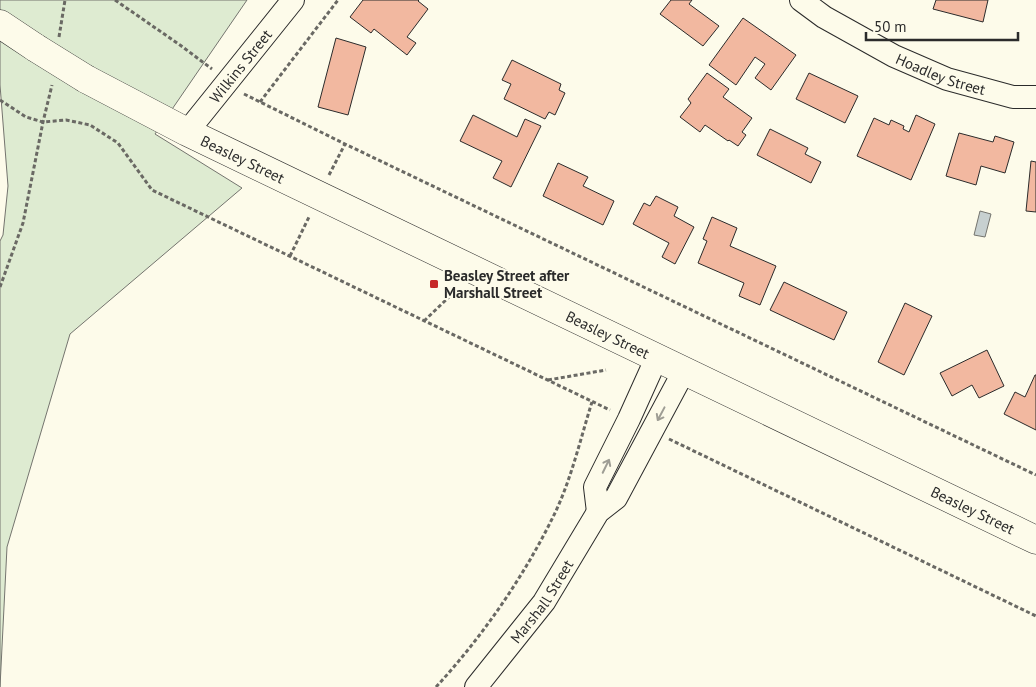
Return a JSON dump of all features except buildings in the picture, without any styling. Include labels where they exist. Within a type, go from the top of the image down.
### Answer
[{"type":"main road","name":"Beasley Street","points":[[0,24],[47,43],[86,79],[187,132],[1036,540]]},
{"type":"street","name":"Wilkins Street","points":[[187,132],[293,0]]},
{"type":"street","name":"Hoadley Street","points":[[801,0],[824,17],[894,56],[946,79],[1013,97],[1036,97]]},
{"type":"street","points":[[598,512],[595,487],[657,358]]},
{"type":"street","name":"Marshall Street","points":[[482,685],[544,602],[598,512],[616,498],[684,371]]},
{"type":"path","points":[[47,43],[64,0]]},
{"type":"path","points":[[115,0],[180,45],[213,70],[226,84],[260,102],[1036,475]]},
{"type":"path","points":[[260,102],[338,0]]},
{"type":"path","points":[[0,287],[23,223],[53,81]]},
{"type":"path","points":[[0,100],[26,116],[43,122],[66,120],[90,126],[118,143],[152,190],[629,419]]},
{"type":"path","points":[[424,321],[449,297]]},
{"type":"path","points":[[547,380],[606,370]]},
{"type":"path","points":[[436,687],[458,663],[493,616],[530,559],[553,516],[570,474],[592,402]]},
{"type":"path","points":[[652,431],[1036,616]]},
{"type":"green space","points":[[0,0],[247,0],[155,134],[242,188],[70,334],[7,547],[0,687],[0,241],[3,235],[8,186],[0,85]]},
{"type":"shaded area","points":[[980,211],[991,214],[985,237],[974,235]]},
{"type":"place","name":"Beasley Street after Marshall Street","points":[[434,284]]}]
